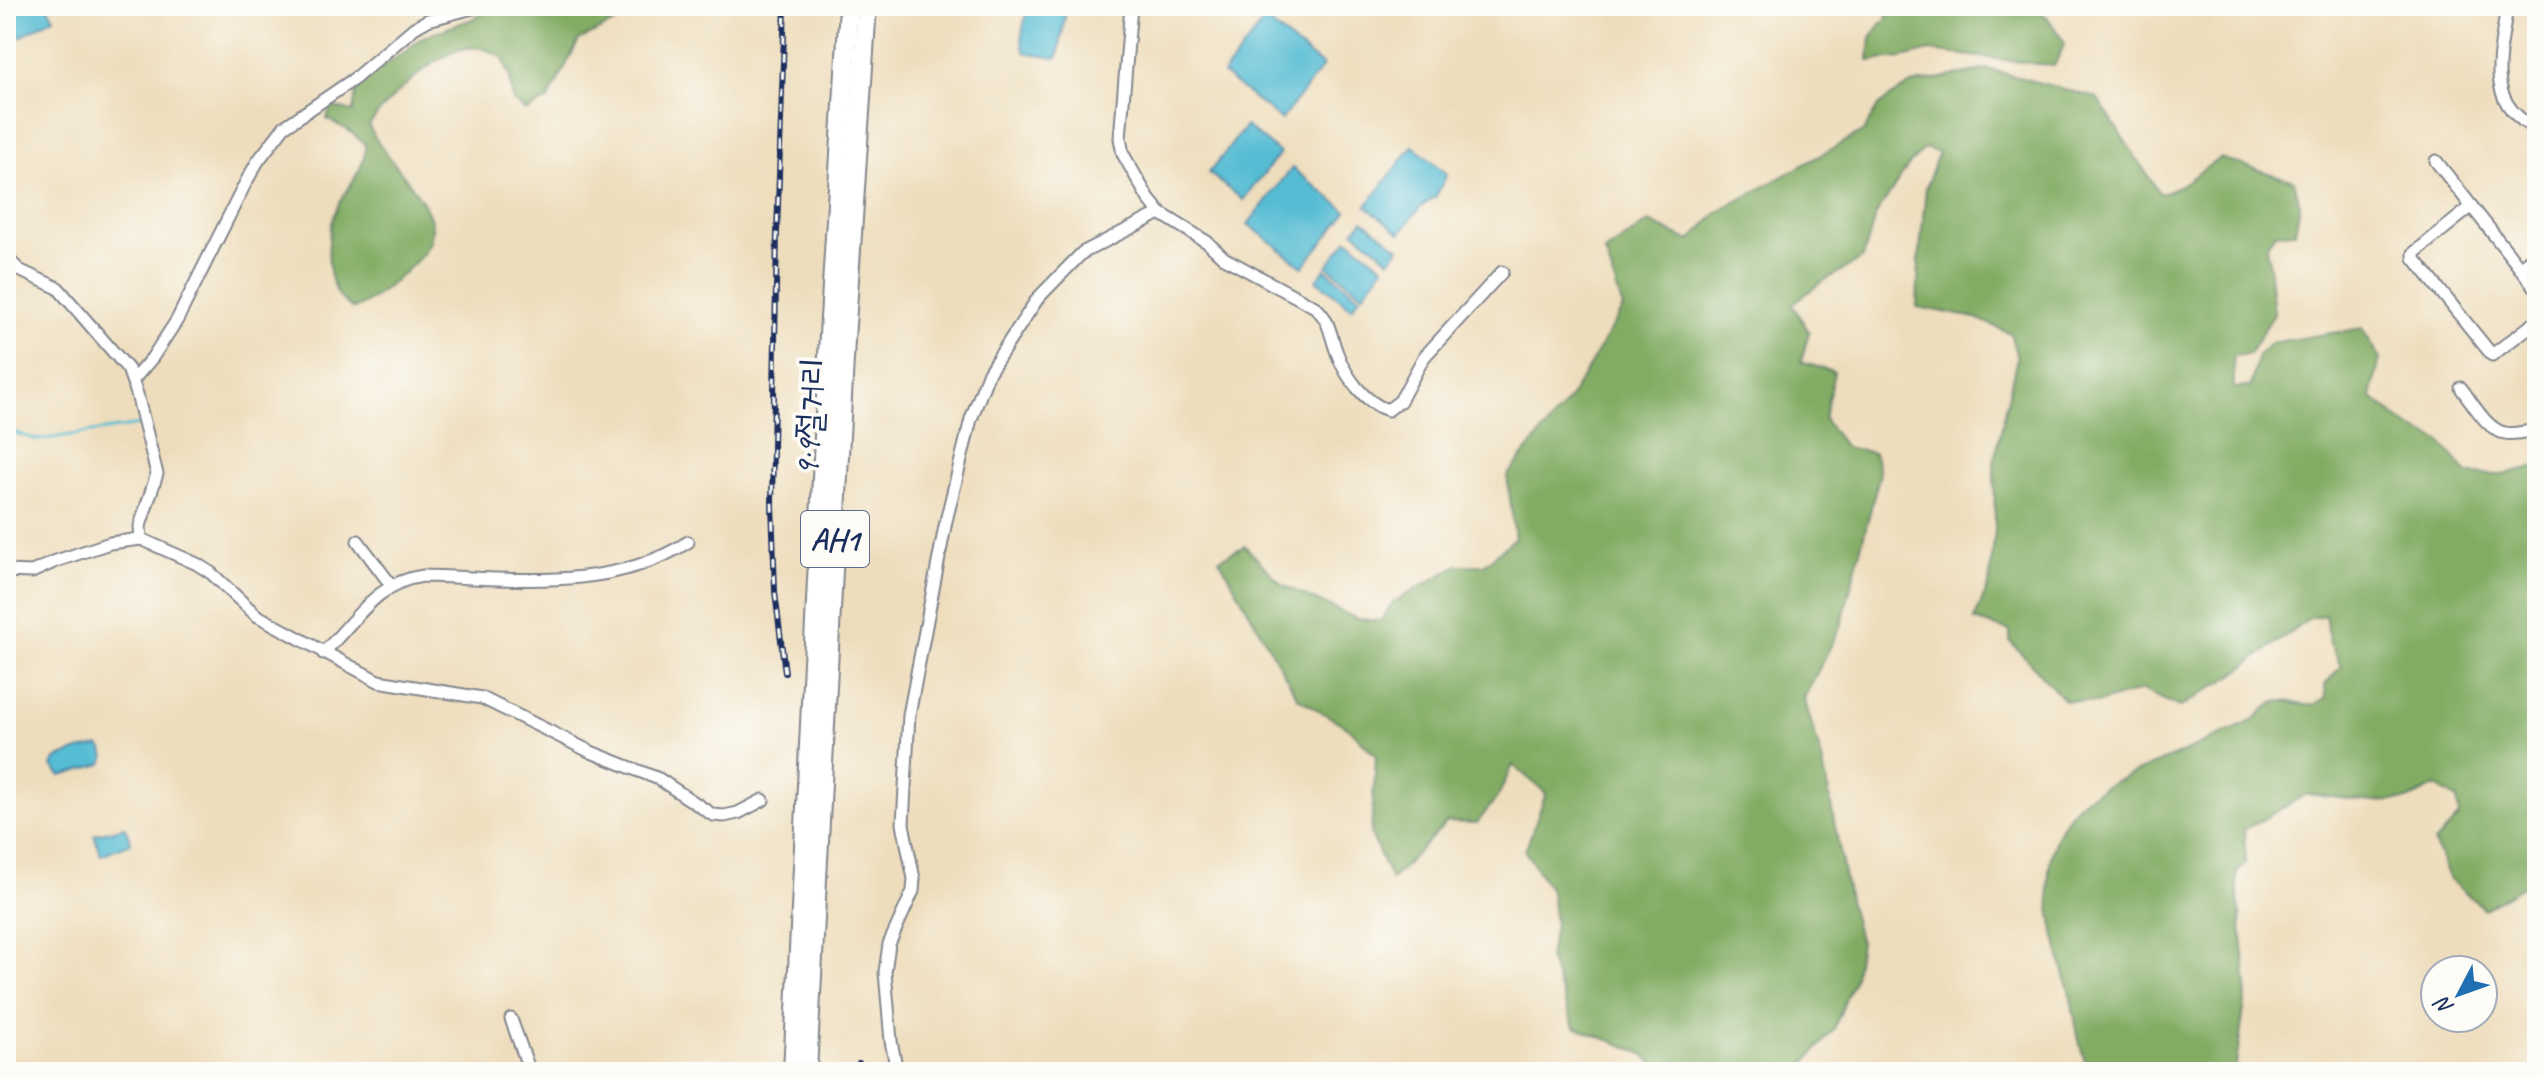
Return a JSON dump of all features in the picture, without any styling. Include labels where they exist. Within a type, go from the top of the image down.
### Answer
[{"type":"highway","name":"9·9절거리","points":[[793,1072],[829,335],[849,6]]},
{"type":"highway","name":"9·9절거리","points":[[807,1072],[845,340],[867,6]]},
{"type":"street","points":[[133,380],[177,320],[252,172],[284,127],[354,79],[414,28],[428,20],[480,6]]},
{"type":"street","points":[[1131,6],[1120,138],[1123,154],[1148,198],[1160,213],[1207,242],[1224,258],[1315,307],[1325,316],[1344,369],[1366,397],[1388,410],[1400,401],[1424,357],[1502,272]]},
{"type":"street","points":[[2507,6],[2498,87],[2517,117],[2537,129]]},
{"type":"street","points":[[2436,161],[2537,289]]},
{"type":"street","points":[[2471,207],[2414,253],[2414,258],[2492,355],[2537,321]]},
{"type":"street","points":[[900,1072],[891,1041],[885,972],[889,944],[913,891],[914,879],[903,824],[909,715],[946,521],[971,419],[989,372],[1038,298],[1082,253],[1160,213]]},
{"type":"street","points":[[2520,268],[2537,253]]},
{"type":"street","points":[[6,257],[19,270],[58,288],[128,369],[157,474],[140,526],[141,539]]},
{"type":"street","points":[[2461,388],[2499,432],[2508,434],[2537,430]]},
{"type":"street","points":[[6,571],[32,572],[110,543],[141,539],[197,564],[256,615],[378,681],[482,698],[591,752],[659,779],[713,815],[738,813],[763,800]]},
{"type":"street","points":[[358,541],[391,585]]},
{"type":"street","points":[[323,653],[366,605],[391,585],[406,578],[594,577],[652,561],[688,542]]},
{"type":"street","points":[[511,1019],[530,1072]]},
{"type":"green space","points":[[497,6],[673,6],[644,17],[618,21],[579,40],[548,100],[526,111],[513,101],[503,58],[481,48],[455,51],[441,58],[399,91],[369,125],[427,210],[432,225],[431,238],[424,252],[405,272],[375,297],[354,309],[341,299],[335,288],[328,252],[334,216],[363,161],[365,144],[327,119],[330,106],[353,112],[356,92],[367,76],[423,37],[475,18]]},
{"type":"green space","points":[[1880,6],[2033,6],[2047,17],[2065,43],[2054,66],[1930,51],[1869,61],[1871,37],[1888,16]]},
{"type":"green space","points":[[1988,69],[2097,98],[2160,194],[2181,185],[2220,158],[2294,181],[2300,205],[2295,232],[2275,233],[2267,244],[2274,314],[2249,354],[2233,356],[2234,388],[2250,387],[2258,356],[2271,343],[2362,328],[2380,359],[2371,397],[2410,428],[2439,440],[2468,474],[2502,475],[2537,466],[2537,877],[2484,909],[2450,880],[2434,843],[2459,816],[2457,799],[2436,786],[2408,800],[2374,802],[2307,794],[2244,830],[2246,863],[2236,874],[2247,988],[2235,1072],[2090,1072],[2079,1040],[2051,914],[2049,866],[2054,844],[2064,823],[2079,804],[2099,790],[2250,722],[2274,703],[2318,703],[2326,698],[2325,685],[2341,666],[2329,641],[2325,615],[2310,618],[2233,675],[2180,707],[2142,690],[2097,703],[2064,700],[2010,641],[2010,631],[1974,620],[1989,584],[1995,531],[1994,462],[2017,357],[2010,333],[1976,318],[1917,307],[1926,188],[1938,153],[1925,148],[1908,166],[1875,216],[1863,258],[1792,304],[1809,332],[1801,362],[1834,372],[1824,419],[1845,447],[1874,453],[1880,472],[1841,626],[1804,698],[1823,763],[1860,942],[1855,976],[1834,1029],[1798,1072],[1664,1072],[1638,1051],[1574,1027],[1549,958],[1555,925],[1551,891],[1525,851],[1546,793],[1513,765],[1498,796],[1477,823],[1447,822],[1391,880],[1371,834],[1376,756],[1350,729],[1298,698],[1219,559],[1245,546],[1282,585],[1358,619],[1380,621],[1394,602],[1458,565],[1484,565],[1515,538],[1507,476],[1571,397],[1623,308],[1605,252],[1649,222],[1690,241],[1718,212],[1864,131],[1878,106],[1911,84]]},
{"type":"water","points":[[6,6],[47,6],[54,18],[6,45]]},
{"type":"water","points":[[1029,6],[1067,6],[1058,57],[1025,52],[1022,35]]},
{"type":"water","points":[[1265,20],[1323,66],[1281,120],[1223,74]]},
{"type":"water","points":[[1246,126],[1280,153],[1243,200],[1209,173]]},
{"type":"water","points":[[1413,146],[1447,174],[1436,196],[1420,208],[1400,233],[1366,206]]},
{"type":"water","points":[[1292,168],[1347,211],[1303,267],[1248,224]]},
{"type":"water","points":[[1363,220],[1399,248],[1390,260],[1354,231]]},
{"type":"water","points":[[1348,239],[1384,267],[1363,294],[1327,266]]},
{"type":"water","points":[[1325,269],[1360,297],[1352,308],[1316,280]]},
{"type":"water","points":[[99,746],[105,758],[102,764],[61,776],[52,766],[55,759]]},
{"type":"water","points":[[125,827],[131,843],[101,855],[94,835]]},
{"type":"waterway","points":[[6,363],[6,394]]},
{"type":"waterway","points":[[6,424],[15,433],[38,440],[139,425]]},
{"type":"railway","points":[[785,6],[772,503],[775,592],[785,673]]},
{"type":"railway","points":[[859,1063],[860,1072]]}]
